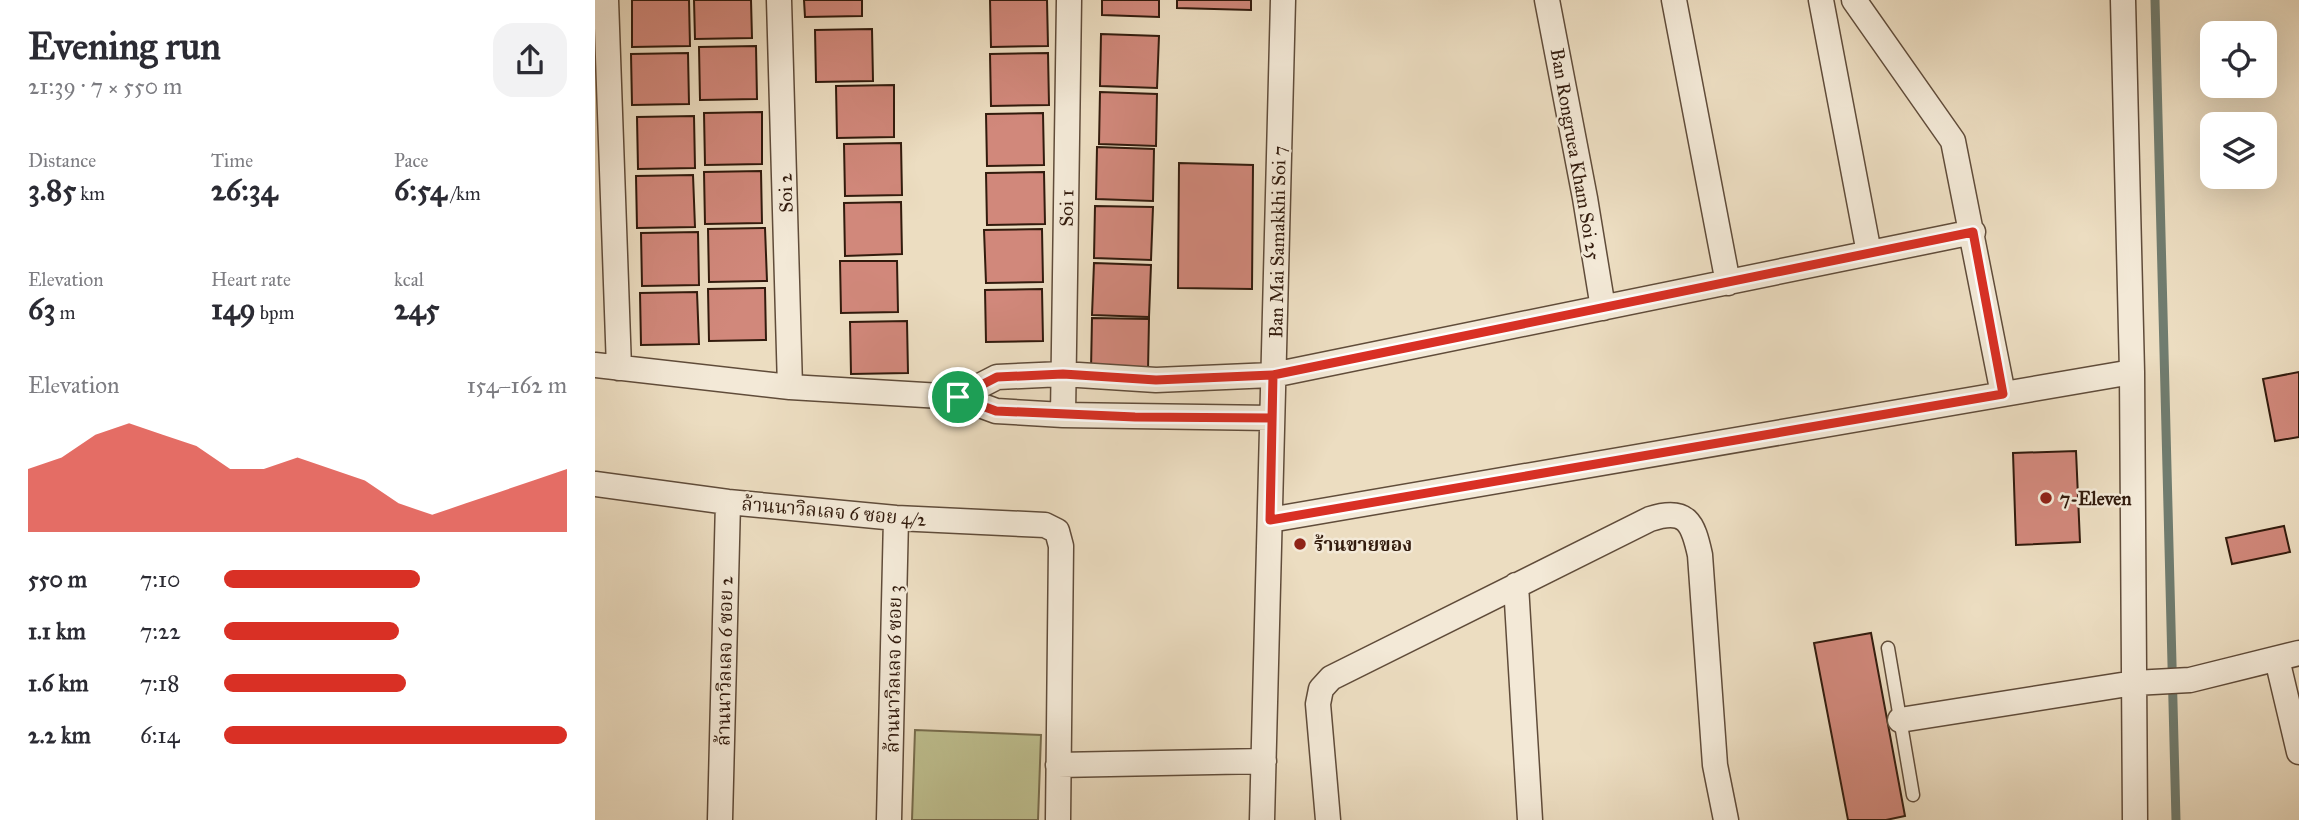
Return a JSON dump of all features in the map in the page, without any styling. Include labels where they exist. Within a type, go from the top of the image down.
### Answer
[{"type":"street","points":[[605,0],[607,366],[790,387],[958,397],[996,411],[1062,415],[1272,418]]},
{"type":"street","name":"Soi 2","points":[[779,0],[790,387]]},
{"type":"street","name":"Soi 1","points":[[1062,415],[1069,0]]},
{"type":"street","name":"Ban Mai Samakkhi Soi 7","points":[[1262,820],[1283,0]]},
{"type":"street","name":"Ban Rongruea Kham Soi 25","points":[[1548,0],[1603,308]]},
{"type":"street","points":[[1674,0],[1728,282]]},
{"type":"street","points":[[1821,0],[1869,254]]},
{"type":"street","points":[[1854,0],[1953,141],[2003,394]]},
{"type":"street","points":[[2123,0],[2132,372],[2135,820]]},
{"type":"street","points":[[958,397],[997,377],[1063,374],[1156,380],[1273,375],[1973,232]]},
{"type":"street","points":[[1270,520],[2132,372]]},
{"type":"street","name":"ล้านนาวิลเลจ 6 ซอย 4/2","points":[[595,484],[728,502],[896,518],[1045,525],[1058,531],[1061,546],[1058,765]]},
{"type":"street","name":"ล้านนาวิลเลจ 6 ซอย 2","points":[[720,820],[728,502]]},
{"type":"street","points":[[1328,820],[1318,705],[1321,690],[1332,678],[1516,585],[1667,513],[1685,518],[1695,532],[1700,555],[1715,765],[1726,820]]},
{"type":"street","name":"ล้านนาวิลเลจ 6 ซอย 3","points":[[889,820],[896,518]]},
{"type":"street","points":[[1516,585],[1530,820]]},
{"type":"street","points":[[1900,720],[2134,683],[2190,680],[2288,656],[2299,752]]},
{"type":"street","points":[[1058,820],[1058,765],[1264,761]]},
{"type":"lane","points":[[1888,648],[1913,794]]},
{"type":"green space","points":[[915,730],[1041,735],[1038,820],[912,820]]},
{"type":"building","points":[[632,0],[689,0],[690,46],[632,47]]},
{"type":"building","points":[[694,0],[751,0],[752,38],[695,39]]},
{"type":"building","points":[[804,0],[862,0],[862,16],[805,17]]},
{"type":"building","points":[[990,0],[1047,0],[1048,46],[991,47]]},
{"type":"building","points":[[1102,0],[1159,0],[1159,17],[1102,15]]},
{"type":"building","points":[[1177,0],[1251,0],[1251,10],[1177,8]]},
{"type":"building","points":[[872,29],[873,81],[816,82],[815,30]]},
{"type":"building","points":[[1101,34],[1159,36],[1157,88],[1100,86]]},
{"type":"building","points":[[756,46],[757,99],[700,100],[699,47]]},
{"type":"building","points":[[688,53],[689,104],[632,105],[631,54]]},
{"type":"building","points":[[1048,53],[1049,105],[991,106],[990,54]]},
{"type":"building","points":[[894,85],[894,137],[837,138],[836,86]]},
{"type":"building","points":[[1100,92],[1157,94],[1156,146],[1099,144]]},
{"type":"building","points":[[762,112],[762,164],[705,165],[704,113]]},
{"type":"building","points":[[1043,113],[1044,165],[987,166],[986,114]]},
{"type":"building","points":[[694,116],[695,168],[638,169],[637,117]]},
{"type":"building","points":[[901,143],[902,195],[845,196],[844,144]]},
{"type":"building","points":[[1097,147],[1154,149],[1153,201],[1096,199]]},
{"type":"building","points":[[1179,163],[1253,165],[1252,289],[1178,288]]},
{"type":"building","points":[[761,171],[762,223],[705,224],[704,172]]},
{"type":"building","points":[[1044,172],[1045,224],[987,225],[986,173]]},
{"type":"building","points":[[693,175],[695,227],[637,228],[636,176]]},
{"type":"building","points":[[901,202],[902,254],[845,256],[844,203]]},
{"type":"building","points":[[1095,206],[1153,207],[1151,260],[1094,258]]},
{"type":"building","points":[[765,228],[767,281],[709,282],[708,229]]},
{"type":"building","points":[[1042,229],[1043,282],[986,283],[984,230]]},
{"type":"building","points":[[698,232],[699,285],[642,286],[641,233]]},
{"type":"building","points":[[840,261],[897,261],[898,312],[841,313]]},
{"type":"building","points":[[1094,263],[1151,265],[1149,317],[1092,315]]},
{"type":"building","points":[[765,288],[766,340],[709,341],[708,289]]},
{"type":"building","points":[[1042,289],[1043,341],[986,342],[985,290]]},
{"type":"building","points":[[697,292],[699,344],[641,345],[640,293]]},
{"type":"building","points":[[1092,318],[1149,319],[1148,371],[1091,370]]},
{"type":"building","points":[[907,321],[908,373],[851,374],[850,322]]},
{"type":"building","points":[[2299,372],[2299,437],[2275,441],[2263,379]]},
{"type":"building","name":"7-Eleven","points":[[2076,451],[2080,542],[2016,545],[2013,453]]},
{"type":"building","points":[[2284,526],[2290,552],[2232,564],[2226,538]]},
{"type":"building","points":[[1871,633],[1905,816],[1886,820],[1848,820],[1814,643]]},
{"type":"waterway","points":[[2155,0],[2176,820]]},
{"type":"place","name":"7-Eleven","points":[[2046,498]]},
{"type":"place","name":"ร้านขายของ","points":[[1300,544]]},
{"type":"route","points":[[958,397],[996,411],[1135,417],[1272,418],[1273,375],[1973,232],[2003,394],[1270,520],[1273,375],[1156,380],[1063,374],[997,377],[958,397]]}]
